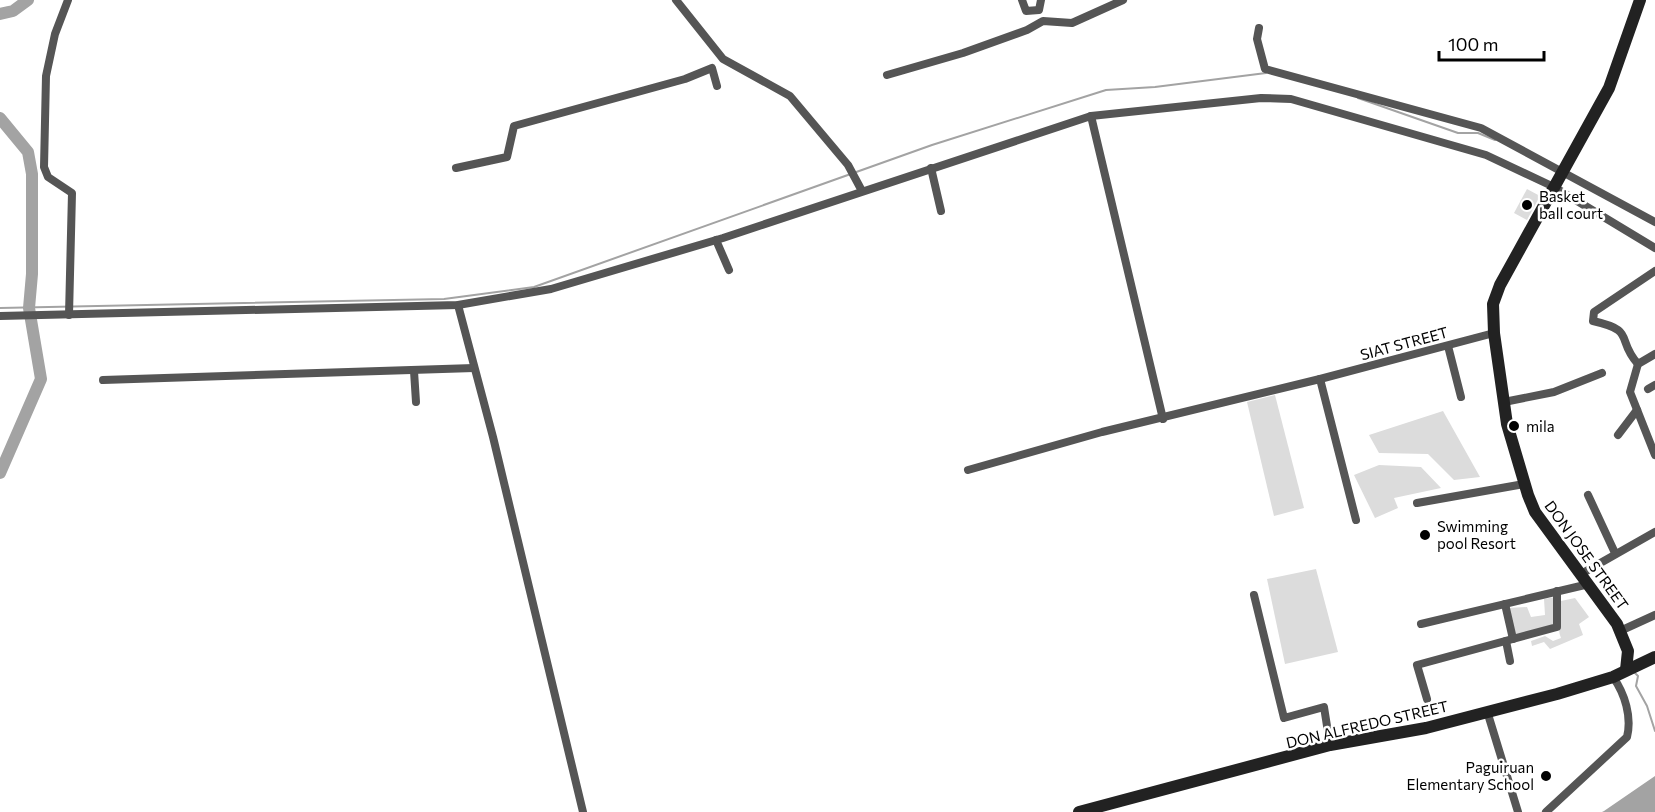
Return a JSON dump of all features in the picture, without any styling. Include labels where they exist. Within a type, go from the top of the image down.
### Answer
[{"type":"street","points":[[68,0],[55,34],[46,76],[44,167],[48,177],[72,193],[69,309]]},
{"type":"street","points":[[676,0],[723,59],[790,96],[852,172],[860,189]]},
{"type":"street","points":[[1022,0],[1026,11],[1039,10],[1041,0]]},
{"type":"street","points":[[887,75],[974,49],[1027,30],[1043,21],[1072,23],[1123,0]]},
{"type":"street","name":"DON JOSE STREET","points":[[1626,670],[1628,651],[1620,631],[1535,512],[1524,484],[1507,424],[1494,333],[1493,304],[1500,285],[1609,88],[1640,0]]},
{"type":"street","points":[[1259,28],[1257,39],[1265,69],[1481,128],[1655,222]]},
{"type":"street","points":[[456,168],[507,157],[514,126],[685,79],[712,68],[717,86]]},
{"type":"street","points":[[0,316],[69,309],[170,310],[458,305],[551,289],[716,240],[860,189],[1092,116],[1261,98],[1291,99],[1486,155],[1554,186],[1655,248]]},
{"type":"street","points":[[1092,116],[1164,419]]},
{"type":"street","points":[[931,168],[941,211]]},
{"type":"street","points":[[716,240],[729,270]]},
{"type":"street","points":[[1638,364],[1630,354],[1623,332],[1615,326],[1593,321],[1594,312],[1655,271]]},
{"type":"street","points":[[458,305],[493,437],[583,812]]},
{"type":"street","name":"SIAT STREET","points":[[968,470],[1077,441],[1102,432],[1164,419],[1494,333]]},
{"type":"street","points":[[1448,346],[1461,397]]},
{"type":"street","points":[[1655,354],[1638,364],[1630,392],[1655,455]]},
{"type":"street","points":[[103,380],[322,371],[414,371],[474,368]]},
{"type":"street","points":[[414,371],[416,402]]},
{"type":"street","points":[[1504,402],[1554,392],[1602,373]]},
{"type":"street","points":[[1320,379],[1356,520]]},
{"type":"street","points":[[1618,435],[1637,410]]},
{"type":"street","points":[[1417,503],[1524,484]]},
{"type":"street","points":[[1588,495],[1615,553]]},
{"type":"street","points":[[1421,624],[1557,591],[1585,579],[1615,553],[1655,532]]},
{"type":"street","points":[[1426,699],[1417,665],[1557,627],[1557,591]]},
{"type":"street","points":[[1254,595],[1284,718],[1324,707],[1330,745]]},
{"type":"street","points":[[1505,604],[1510,640],[1510,661]]},
{"type":"street","points":[[1620,631],[1655,615]]},
{"type":"street","name":"DON ALFREDO STREET","points":[[1079,812],[1330,745],[1426,728],[1613,677],[1655,657]]},
{"type":"street","points":[[1546,812],[1627,737],[1627,709],[1621,688],[1613,677]]},
{"type":"street","points":[[1486,711],[1518,812]]},
{"type":"shaded area","name":"Basket ball court","points":[[1527,189],[1540,196],[1527,220],[1514,213]]},
{"type":"shaded area","points":[[1275,395],[1304,508],[1274,516],[1247,402]]},
{"type":"shaded area","points":[[1443,411],[1480,477],[1454,480],[1428,454],[1379,453],[1369,435]]},
{"type":"shaded area","points":[[1379,465],[1421,467],[1441,488],[1394,498],[1398,508],[1375,518],[1354,475]]},
{"type":"shaded area","points":[[1316,569],[1338,652],[1285,664],[1267,579]]},
{"type":"shaded area","points":[[1555,597],[1554,626],[1515,635],[1508,608],[1527,607],[1531,617],[1545,615],[1544,599]]},
{"type":"shaded area","points":[[1575,598],[1589,617],[1579,624],[1583,635],[1550,649],[1544,642],[1532,646],[1531,641],[1545,636],[1553,641],[1561,638],[1559,629],[1561,601]]},
{"type":"shaded area","points":[[1655,776],[1655,812],[1602,812],[1604,811]]},
{"type":"waterway","points":[[0,14],[13,11],[28,0]]},
{"type":"waterway","points":[[0,308],[444,299],[534,287],[932,145],[1106,90],[1155,87],[1266,73]]},
{"type":"waterway","points":[[1358,98],[1458,133],[1478,133],[1495,140]]},
{"type":"waterway","points":[[0,118],[28,152],[32,174],[32,274],[29,308],[41,379],[0,473]]},
{"type":"waterway","points":[[1635,673],[1638,676],[1636,686],[1647,706],[1655,731]]},
{"type":"place","name":"Basket ball court","points":[[1527,205]]},
{"type":"place","name":"mila","points":[[1514,426]]},
{"type":"place","name":"Swimming pool Resort","points":[[1425,535]]},
{"type":"place","name":"Paguiruan Elementary School","points":[[1546,776]]}]
